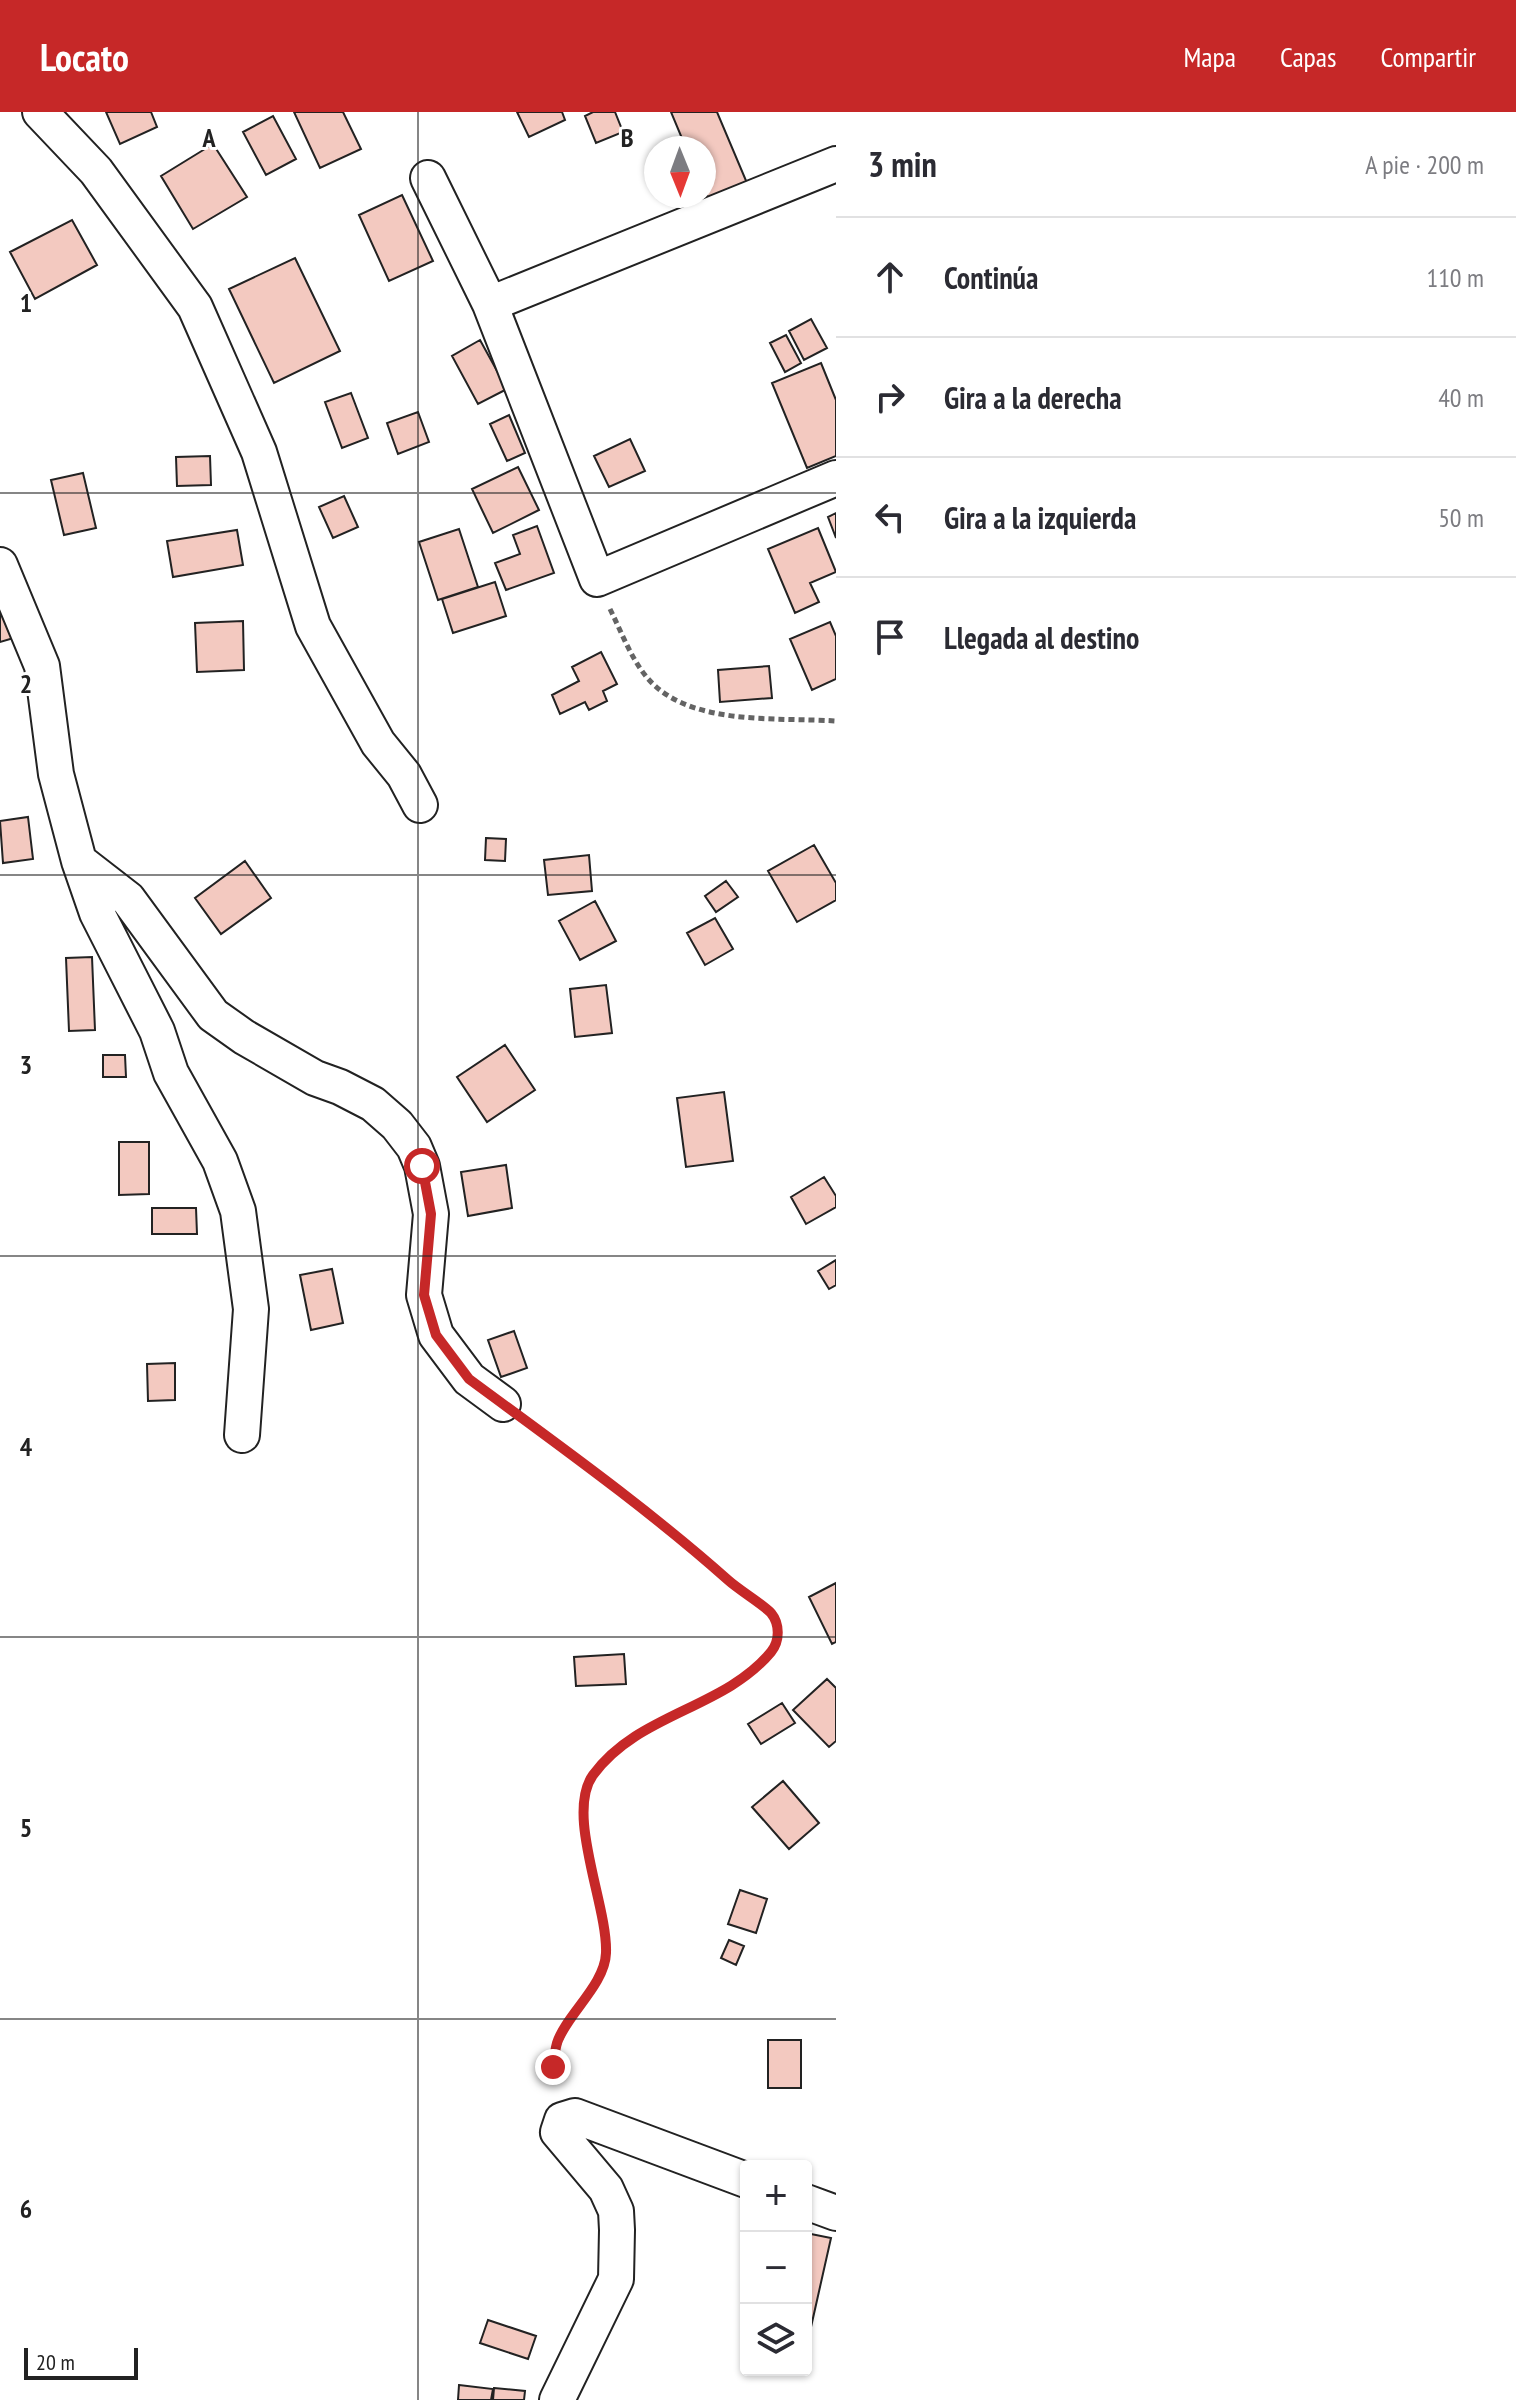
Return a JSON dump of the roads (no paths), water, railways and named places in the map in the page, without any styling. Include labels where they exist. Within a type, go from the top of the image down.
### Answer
[{"type":"street","points":[[40,112],[96,171],[195,307],[259,452],[313,626],[378,743],[404,775],[420,805]]},
{"type":"street","points":[[490,304],[836,164]]},
{"type":"street","points":[[428,178],[490,304],[597,579],[836,478]]},
{"type":"street","points":[[0,565],[42,666],[52,722],[56,774],[79,861],[97,913],[157,1031],[171,1073],[220,1161],[238,1211],[251,1309],[242,1435]]},
{"type":"street","points":[[79,861],[128,899],[213,1015],[244,1037],[315,1078],[373,1104],[397,1125],[414,1147],[422,1166],[431,1214],[424,1295],[436,1335],[469,1379],[503,1404]]},
{"type":"street","points":[[557,2400],[616,2279],[617,2230],[616,2211],[606,2189],[558,2132],[562,2120],[575,2116],[740,2178]]},
{"type":"street","points":[[812,2204],[836,2213]]}]
